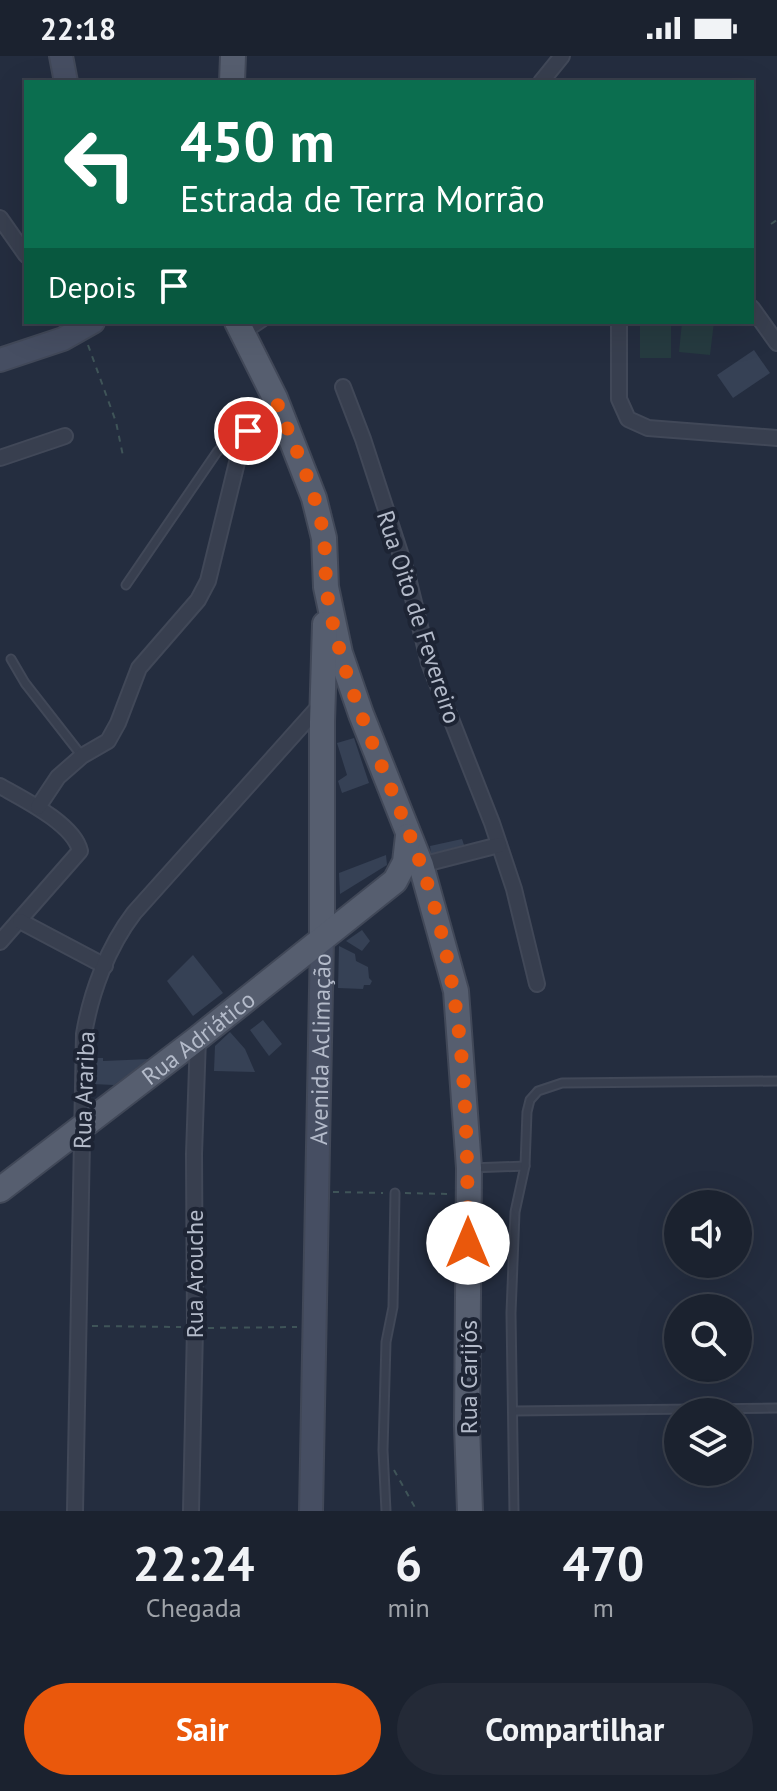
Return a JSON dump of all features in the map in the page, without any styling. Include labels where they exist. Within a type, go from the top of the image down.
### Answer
[{"type":"main road","points":[[218,80],[219,56]]},
{"type":"main road","points":[[232,80],[233,56]]},
{"type":"main road","name":"Rua Carijós","points":[[249,326],[320,517],[326,587],[340,653],[421,865],[456,991],[469,1168],[467,1426],[470,1511]]},
{"type":"main road","name":"Avenida Aclimação","points":[[322,938],[322,712],[326,587]]},
{"type":"main road","points":[[322,712],[361,714]]},
{"type":"main road","points":[[409,834],[405,862],[395,881],[415,885],[433,904]]},
{"type":"main road","name":"Rua Adriático","points":[[0,1190],[395,881]]},
{"type":"street","points":[[61,56],[66,80]]},
{"type":"street","points":[[543,80],[562,56]]},
{"type":"street","points":[[0,218],[24,252]]},
{"type":"street","points":[[754,311],[777,343]]},
{"type":"street","points":[[619,324],[619,399],[628,419],[648,428],[696,437],[777,438]]},
{"type":"street","points":[[0,360],[63,339],[88,326]]},
{"type":"street","name":"Rua Oito de Fevereiro","points":[[343,387],[407,574],[429,663],[514,889],[537,984]]},
{"type":"street","points":[[38,807],[58,777],[82,756],[108,741],[139,668],[198,600],[208,581],[241,446],[248,431],[275,398]]},
{"type":"street","points":[[0,458],[65,436]]},
{"type":"street","name":"Rua Arariba","points":[[75,1511],[84,1034],[94,993],[121,931],[134,913],[322,712]]},
{"type":"street","points":[[0,786],[38,807],[79,845],[80,854],[0,942]]},
{"type":"street","points":[[421,865],[499,845]]},
{"type":"street","points":[[20,921],[105,966]]},
{"type":"street","name":"Avenida Aclimação","points":[[311,1511],[322,938]]},
{"type":"street","name":"Rua Arouche","points":[[191,1511],[198,1038]]},
{"type":"lane","points":[[126,585],[217,452],[248,431]]},
{"type":"lane","points":[[11,659],[25,683],[82,756]]},
{"type":"lane","points":[[514,1511],[511,1313],[515,1212],[525,1166],[530,1100],[538,1091],[562,1083],[777,1081]]},
{"type":"lane","points":[[469,1168],[525,1166]]},
{"type":"lane","points":[[386,1511],[383,1450],[386,1342],[393,1307],[395,1193]]},
{"type":"lane","points":[[513,1411],[777,1408]]},
{"type":"path","points":[[771,224],[777,220]]},
{"type":"path","points":[[88,326],[123,456]]},
{"type":"path","points":[[383,1450],[417,1511]]},
{"type":"green space","points":[[640,324],[671,324],[671,358],[640,358]]},
{"type":"green space","points":[[682,324],[714,324],[710,355],[679,352]]},
{"type":"building","points":[[754,350],[770,373],[733,398],[717,375]]},
{"type":"building","points":[[354,738],[369,783],[342,793],[338,781],[347,775],[337,743]]},
{"type":"building","points":[[462,839],[464,845],[431,854],[430,846]]},
{"type":"building","points":[[386,855],[387,865],[340,894],[339,873]]},
{"type":"building","points":[[362,930],[370,941],[362,951],[346,941]]},
{"type":"building","points":[[339,946],[355,954],[356,961],[368,967],[372,981],[370,985],[364,985],[363,989],[338,988]]},
{"type":"building","points":[[193,955],[223,993],[193,1016],[167,981]]},
{"type":"building","points":[[263,1020],[282,1044],[269,1056],[250,1030]]},
{"type":"building","points":[[230,1032],[245,1049],[255,1072],[214,1071],[215,1046]]},
{"type":"building","points":[[94,1058],[103,1058],[103,1061],[150,1059],[114,1085],[92,1084]]},
{"type":"route","points":[[248,431],[275,398],[320,517],[326,587],[340,653],[421,865],[440,927],[456,991],[460,1025],[469,1168],[468,1243]]}]
